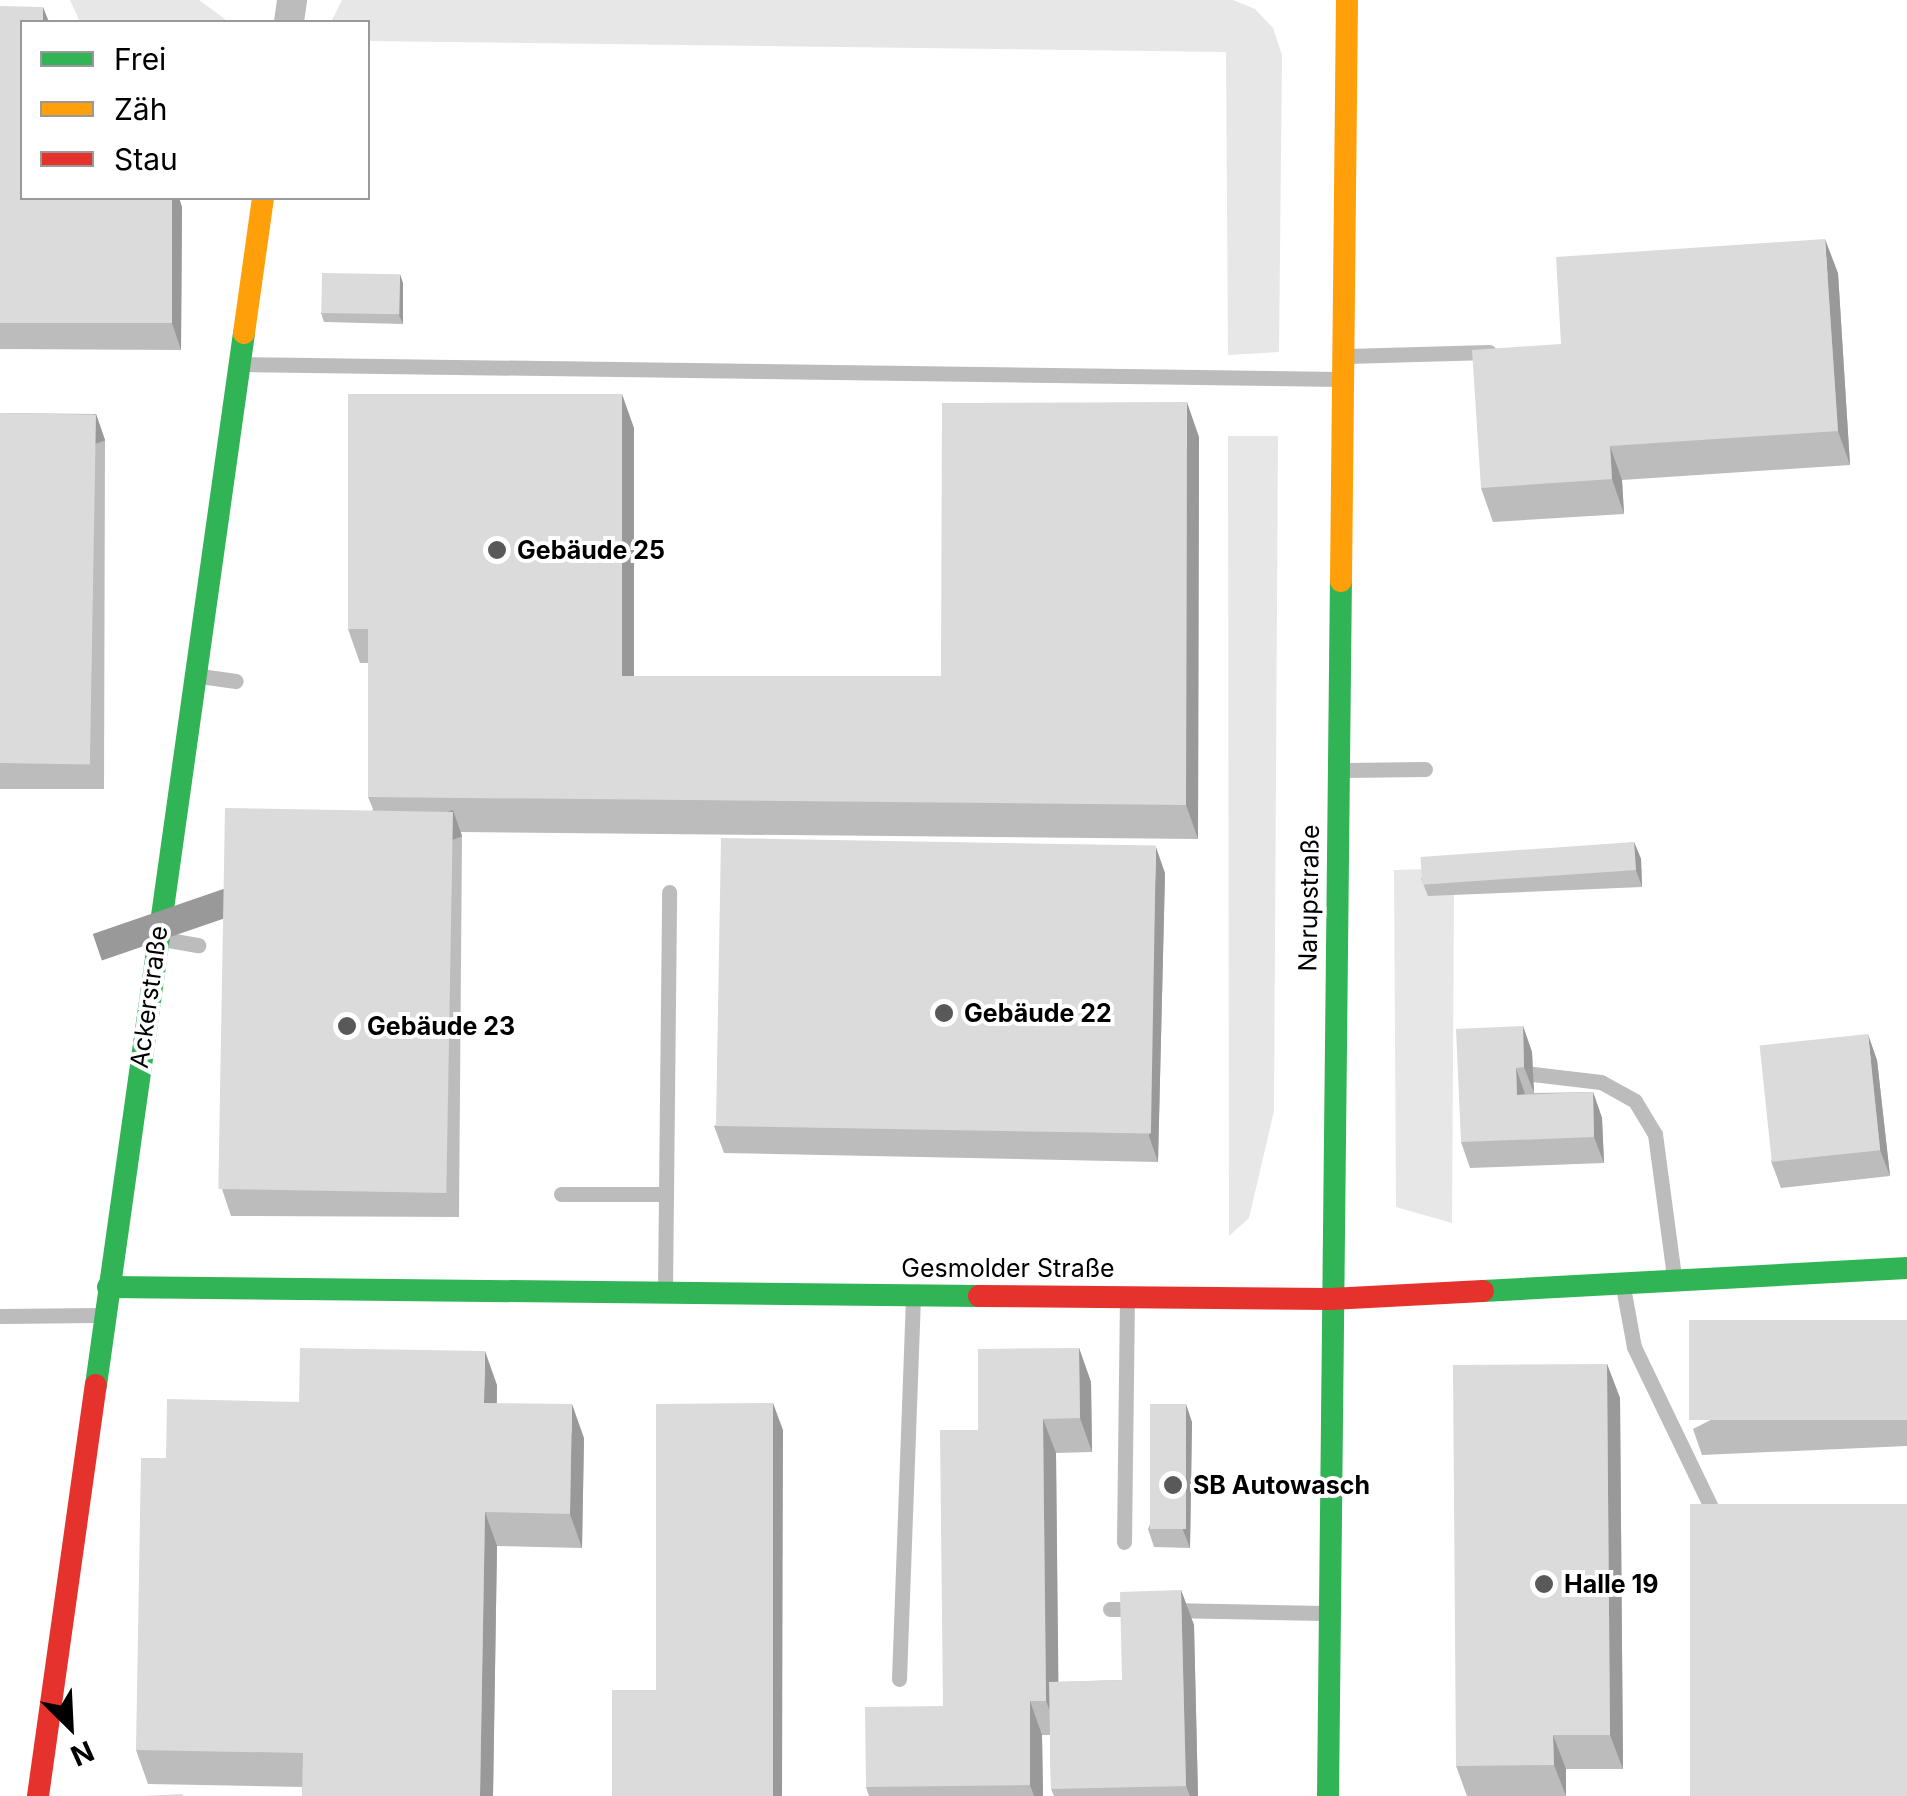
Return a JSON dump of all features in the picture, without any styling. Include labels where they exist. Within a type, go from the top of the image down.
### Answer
[{"type":"street","name":"Narupstraße","points":[[1328,1796],[1347,0]]},
{"type":"street","name":"Ackerstraße","points":[[38,1796],[263,200]]},
{"type":"street","name":"Gesmolder Straße","points":[[108,1287],[1331,1299],[1907,1268]]},
{"type":"lane","points":[[239,364],[1343,368],[1511,351]]},
{"type":"lane","points":[[195,675],[236,681]]},
{"type":"lane","points":[[1338,770],[1425,769]]},
{"type":"lane","points":[[665,1293],[669,892]]},
{"type":"lane","points":[[158,938],[198,945]]},
{"type":"lane","points":[[1533,1074],[1601,1082],[1635,1101],[1655,1134],[1674,1280]]},
{"type":"lane","points":[[562,1194],[665,1194]]},
{"type":"lane","points":[[1622,1283],[1634,1347],[1716,1515],[1754,1513]]},
{"type":"lane","points":[[899,1678],[913,1295]]},
{"type":"lane","points":[[1124,1542],[1128,1297]]},
{"type":"lane","points":[[0,1316],[104,1314]]},
{"type":"lane","points":[[1110,1608],[1330,1613]]},
{"type":"shaded area","points":[[70,0],[199,0],[226,20],[79,20]]},
{"type":"shaded area","points":[[342,0],[1233,0],[1255,9],[1273,28],[1282,55],[1279,352],[1228,355],[1226,52],[370,41],[370,20],[332,20]]},
{"type":"shaded area","points":[[1228,436],[1278,436],[1274,1111],[1249,1218],[1229,1236]]},
{"type":"shaded area","points":[[1427,869],[1428,895],[1454,895],[1452,1223],[1396,1207],[1394,870]]},
{"type":"building","points":[[0,6],[43,7],[43,20],[20,20],[20,200],[172,200],[172,323],[0,323]]},
{"type":"building","points":[[1825,239],[1838,431],[1610,446],[1612,479],[1481,488],[1472,350],[1561,344],[1556,257]]},
{"type":"building","points":[[322,273],[400,274],[399,314],[321,313]]},
{"type":"building","name":"Gebäude 25","points":[[348,394],[622,394],[622,676],[941,676],[942,403],[1187,402],[1186,805],[368,797],[368,629],[348,629]]},
{"type":"building","points":[[0,413],[96,415],[90,765],[0,763]]},
{"type":"building","name":"Gebäude 23","points":[[225,808],[453,812],[446,1193],[218,1189]]},
{"type":"building","name":"Gebäude 22","points":[[721,838],[1156,846],[1151,1134],[716,1126]]},
{"type":"building","points":[[1634,842],[1636,870],[1422,885],[1421,857]]},
{"type":"building","points":[[1523,1026],[1524,1067],[1516,1068],[1517,1095],[1593,1092],[1594,1137],[1461,1142],[1456,1029]]},
{"type":"building","points":[[1868,1034],[1880,1150],[1772,1162],[1760,1045]]},
{"type":"building","points":[[1689,1320],[1907,1320],[1907,1420],[1689,1420]]},
{"type":"building","points":[[300,1348],[485,1351],[484,1403],[572,1404],[570,1514],[485,1512],[480,1796],[302,1796],[303,1753],[136,1750],[141,1458],[166,1458],[167,1399],[299,1402]]},
{"type":"building","points":[[1079,1348],[1080,1418],[1043,1419],[1046,1701],[1030,1701],[1030,1785],[866,1787],[865,1707],[943,1706],[940,1430],[978,1430],[978,1349]]},
{"type":"building","name":"Halle 19","points":[[1607,1364],[1610,1735],[1553,1735],[1554,1765],[1456,1766],[1453,1365]]},
{"type":"building","points":[[773,1403],[773,1796],[612,1796],[612,1690],[656,1690],[656,1404]]},
{"type":"building","name":"SB Autowasch","points":[[1150,1404],[1186,1404],[1186,1529],[1150,1529]]},
{"type":"building","points":[[1690,1504],[1907,1504],[1907,1796],[1690,1796]]},
{"type":"building","points":[[1181,1590],[1186,1786],[1051,1789],[1049,1682],[1122,1680],[1120,1592]]},
{"type":"traffic: fast","points":[[96,1385],[244,333]]},
{"type":"traffic: fast","points":[[1328,1796],[1341,581]]},
{"type":"traffic: fast","points":[[1483,1291],[1907,1268]]},
{"type":"traffic: fast","points":[[108,1287],[979,1296]]},
{"type":"traffic: slow","points":[[1341,581],[1347,0]]},
{"type":"traffic: slow","points":[[244,333],[263,200]]},
{"type":"traffic: jam","points":[[979,1296],[1331,1299],[1483,1291]]},
{"type":"traffic: jam","points":[[38,1796],[96,1385]]},
{"type":"place","name":"Gebäude 25","points":[[497,550]]},
{"type":"place","name":"Gebäude 22","points":[[944,1013]]},
{"type":"place","name":"Gebäude 23","points":[[347,1026]]},
{"type":"place","name":"SB Autowasch","points":[[1173,1485]]},
{"type":"place","name":"Halle 19","points":[[1544,1584]]}]
